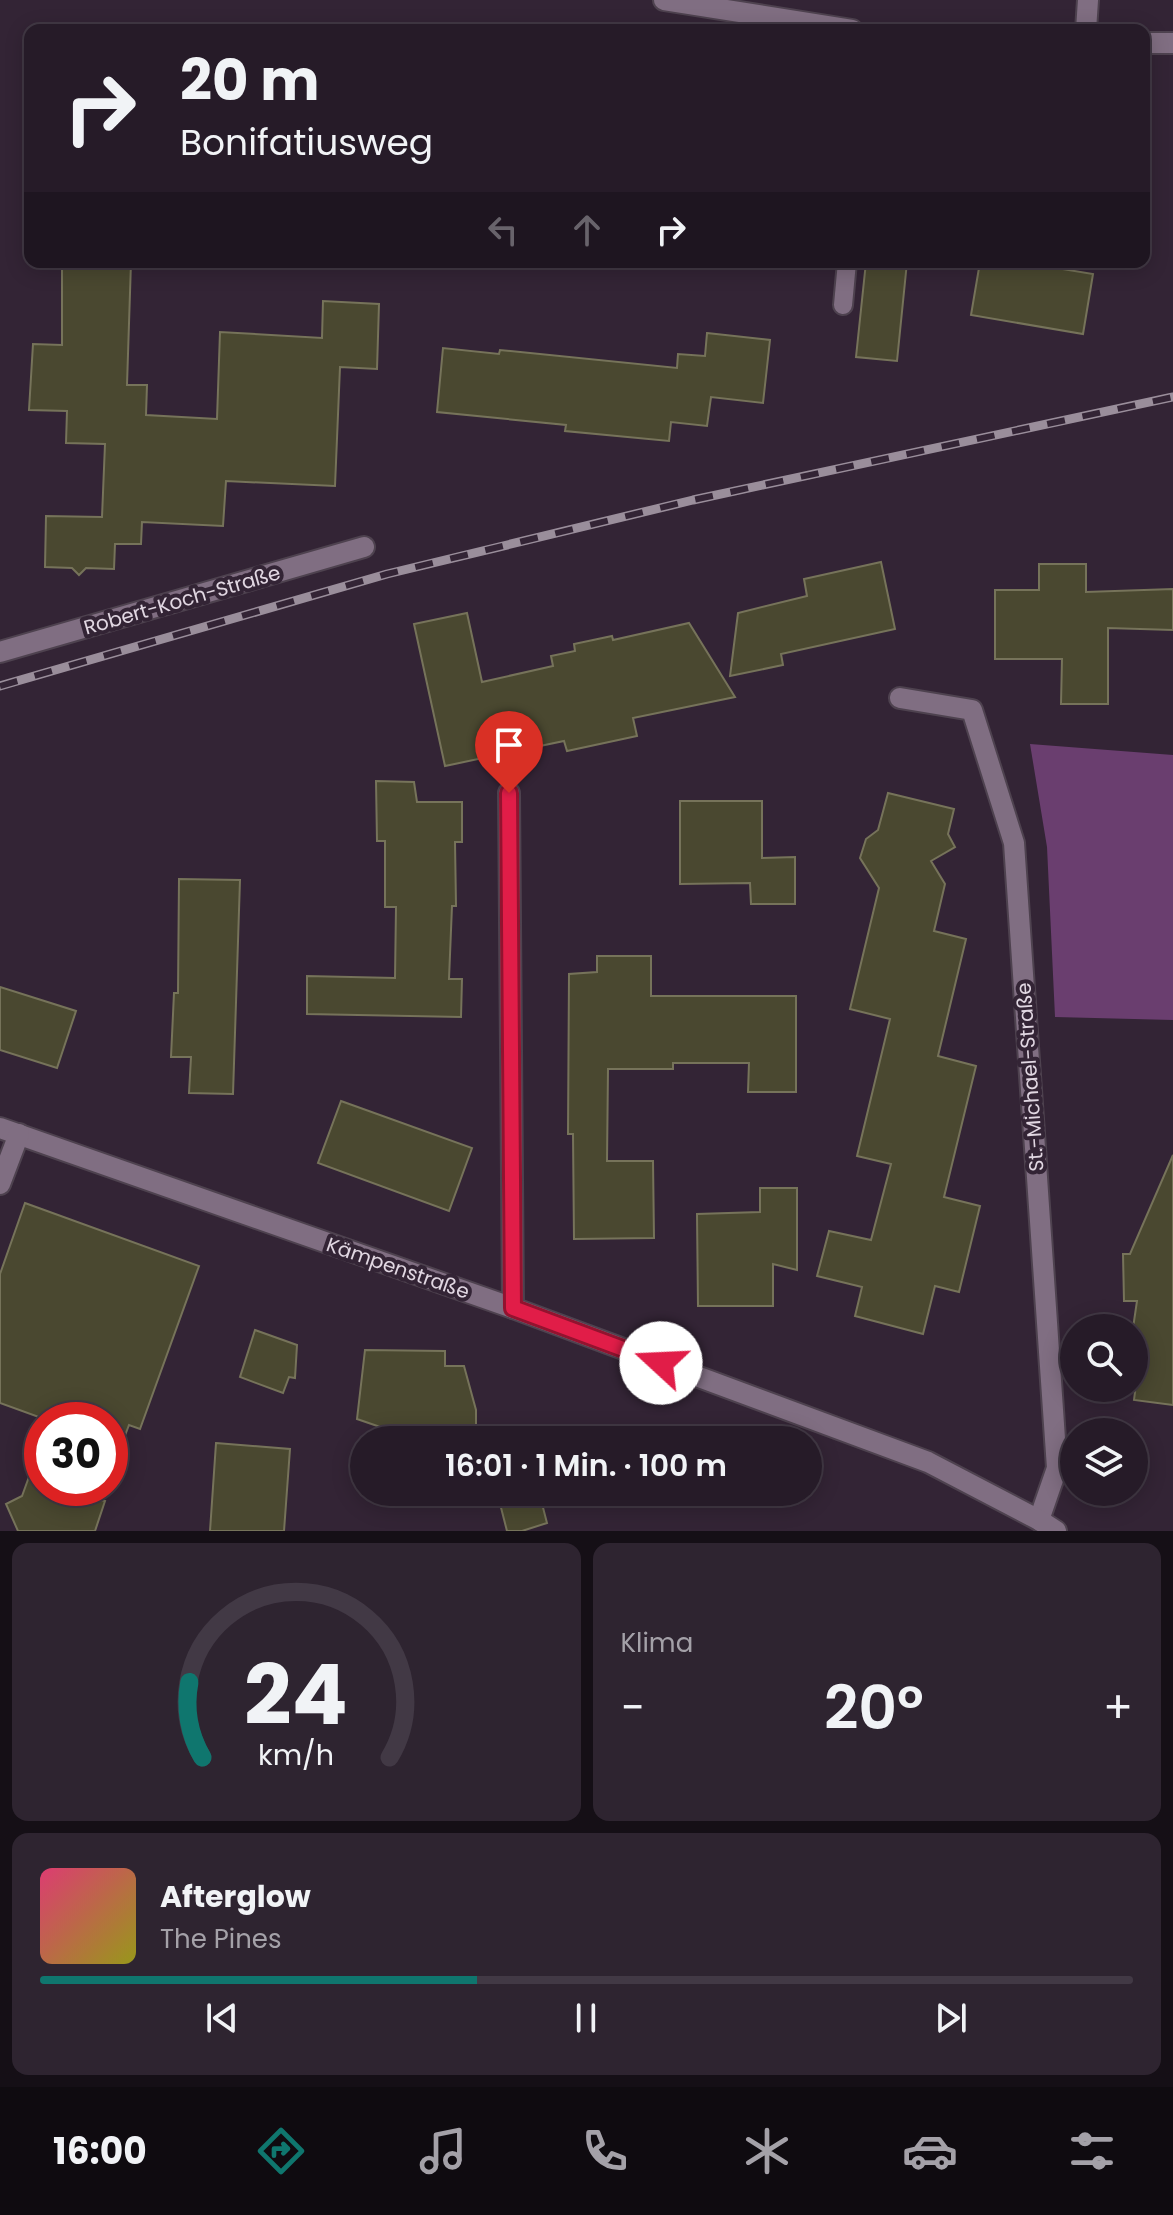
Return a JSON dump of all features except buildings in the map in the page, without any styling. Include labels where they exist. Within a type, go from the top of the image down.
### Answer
[{"type":"street","points":[[664,0],[814,24]]},
{"type":"street","points":[[1086,24],[1088,0]]},
{"type":"street","points":[[1150,43],[1173,43]]},
{"type":"street","name":"Robert-Koch-Straße","points":[[0,652],[364,547]]},
{"type":"street","name":"St.-Michael-Straße","points":[[900,698],[972,710],[1014,843],[1057,1468],[1047,1525]]},
{"type":"street","points":[[509,793],[513,1308]]},
{"type":"street","points":[[0,1184],[9,1131]]},
{"type":"street","name":"Kämpenstraße","points":[[9,1131],[513,1308],[928,1462],[1047,1525]]},
{"type":"lane","points":[[843,305],[846,268]]},
{"type":"shaded area","points":[[1030,744],[1173,755],[1173,1020],[1055,1017],[1047,847]]},
{"type":"railway","points":[[0,686],[387,574],[693,500],[1173,397]]},
{"type":"route","points":[[509,793],[513,1308],[661,1363]]}]
